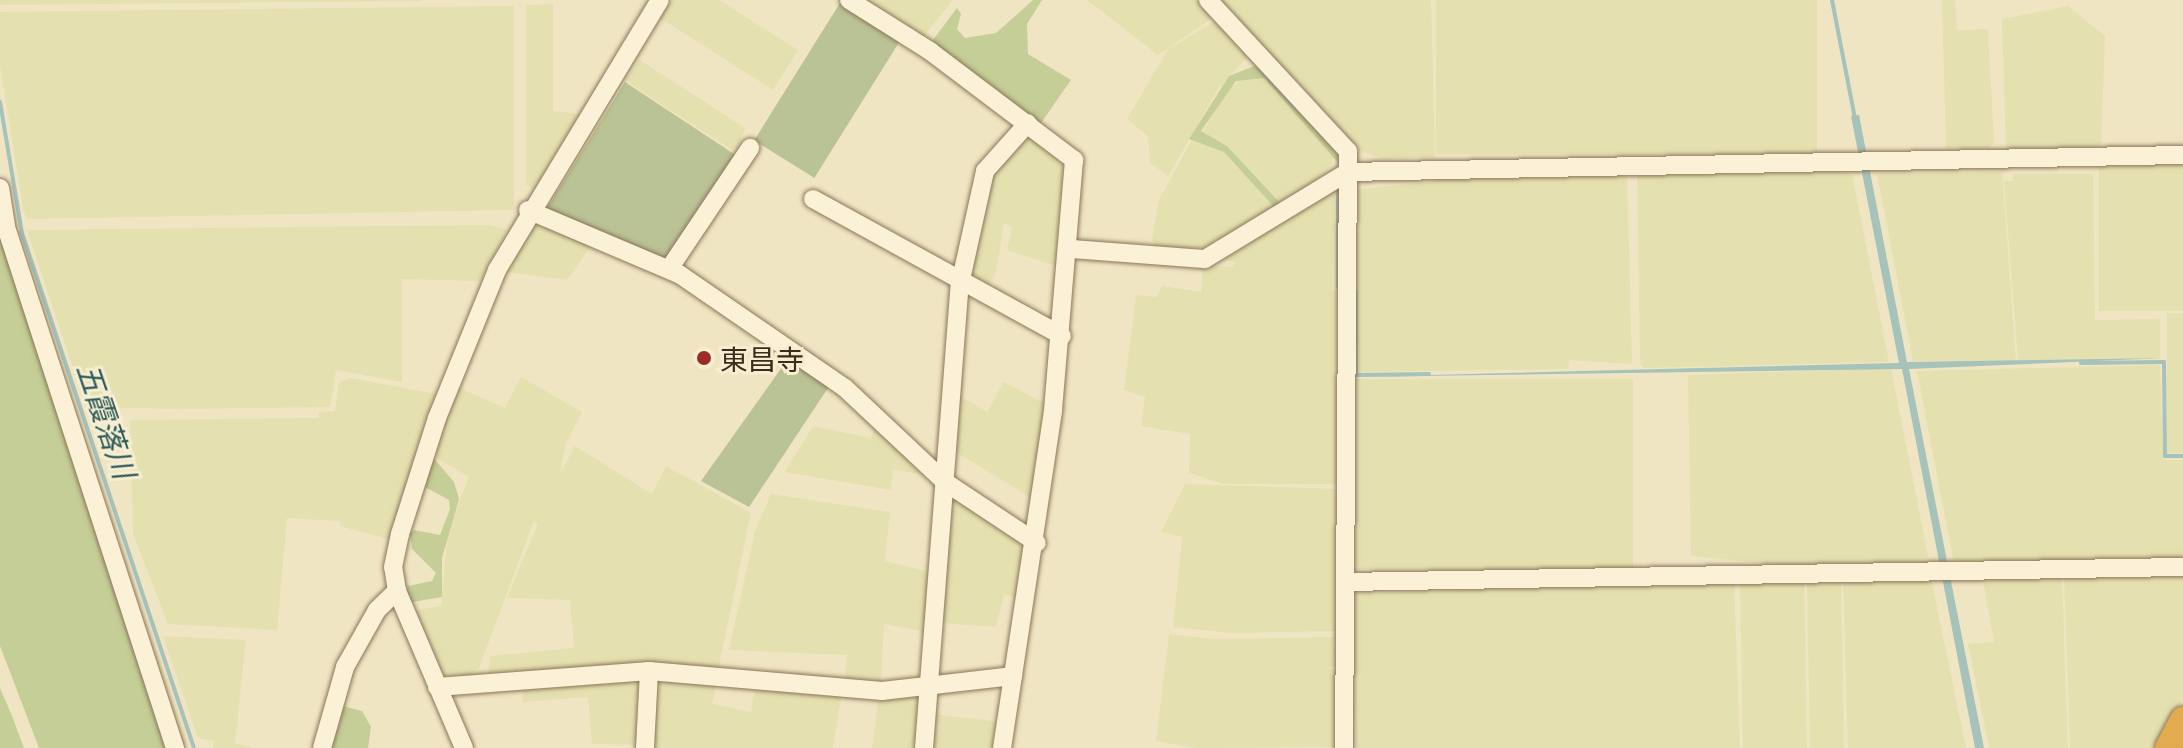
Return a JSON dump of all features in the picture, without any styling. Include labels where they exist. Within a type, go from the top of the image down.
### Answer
[{"type":"highway","points":[[2168,748],[2183,720]]},
{"type":"street","points":[[464,748],[397,591],[393,567],[400,534],[437,418],[497,270],[528,210],[660,0]]},
{"type":"street","points":[[849,0],[1028,123],[1074,160],[1071,249],[1037,543],[1002,748]]},
{"type":"street","points":[[1208,0],[1348,151],[1344,748]]},
{"type":"street","points":[[924,748],[960,284],[985,171],[1028,123]]},
{"type":"street","points":[[669,269],[750,148]]},
{"type":"street","points":[[1071,249],[1205,259],[1348,172],[2183,155]]},
{"type":"street","points":[[0,188],[6,227],[175,748]]},
{"type":"street","points":[[813,199],[960,284],[1062,336]]},
{"type":"street","points":[[528,210],[669,269],[845,388],[945,482],[1037,543]]},
{"type":"street","points":[[1345,582],[2183,567]]},
{"type":"street","points":[[322,748],[345,667],[377,610],[397,591]]},
{"type":"street","points":[[437,687],[649,671],[882,691],[1013,676]]},
{"type":"street","points":[[645,748],[649,671]]},
{"type":"shaded area","points":[[0,0],[421,0],[421,1],[0,5]]},
{"type":"shaded area","points":[[671,0],[719,0],[798,50],[773,90],[660,18]]},
{"type":"shaded area","points":[[867,0],[953,0],[924,36]]},
{"type":"shaded area","points":[[1087,0],[1201,0],[1215,16],[1158,55]]},
{"type":"shaded area","points":[[1220,0],[1431,0],[1435,157],[1384,159],[1356,149]]},
{"type":"shaded area","points":[[1436,0],[1817,0],[1817,154],[1436,154]]},
{"type":"shaded area","points":[[1942,0],[1955,0],[1957,30],[1988,29],[1994,143],[1988,148],[1946,149]]},
{"type":"shaded area","points":[[553,4],[553,111],[580,114],[534,189],[526,185],[526,5]]},
{"type":"shaded area","points":[[514,6],[514,210],[28,219],[24,213],[0,65],[0,12]]},
{"type":"shaded area","points":[[2068,6],[2105,36],[2101,150],[2006,152],[2002,19]]},
{"type":"shaded area","points":[[1219,19],[1249,55],[1218,89],[1168,176],[1150,163],[1148,136],[1127,119],[1168,49]]},
{"type":"shaded area","points":[[640,60],[745,128],[738,146],[732,150],[633,86],[626,79]]},
{"type":"shaded area","points":[[1243,76],[1264,78],[1335,155],[1326,173],[1281,204],[1227,146],[1202,134],[1222,97]]},
{"type":"shaded area","points":[[1025,132],[1053,153],[1063,169],[1065,269],[1007,250],[1012,228],[1004,223],[996,272],[985,291],[967,281],[990,173]]},
{"type":"shaded area","points":[[1192,140],[1224,152],[1275,208],[1216,247],[1157,249],[1152,239],[1159,200]]},
{"type":"shaded area","points":[[2099,162],[2183,162],[2183,311],[2099,311]]},
{"type":"shaded area","points":[[1835,171],[1852,174],[1889,362],[1644,368],[1640,364],[1637,172]]},
{"type":"shaded area","points":[[2002,172],[2016,361],[1913,361],[1877,174]]},
{"type":"shaded area","points":[[1627,173],[1632,364],[1569,360],[1568,369],[1359,372],[1354,190],[1436,181],[1437,176]]},
{"type":"shaded area","points":[[2013,174],[2093,174],[2095,320],[2160,319],[2160,358],[2018,360],[2004,181],[2013,181]]},
{"type":"shaded area","points":[[1335,186],[1332,290],[1340,293],[1339,484],[1224,484],[1189,473],[1190,434],[1141,426],[1145,397],[1124,390],[1136,295],[1156,297],[1162,286],[1201,292],[1203,266],[1234,267],[1234,262],[1225,259]]},
{"type":"shaded area","points":[[534,220],[592,244],[567,280],[506,272]]},
{"type":"shaded area","points":[[491,225],[507,230],[480,281],[402,279],[402,382],[336,370],[330,407],[180,409],[86,407],[27,230]]},
{"type":"shaded area","points":[[2167,313],[2183,313],[2183,453],[2167,453]]},
{"type":"shaded area","points":[[2160,365],[2163,460],[2183,460],[2183,560],[1954,564],[1917,371]]},
{"type":"shaded area","points":[[1891,368],[1928,556],[1925,564],[1779,565],[1691,556],[1688,375]]},
{"type":"shaded area","points":[[521,377],[582,412],[566,443],[560,474],[575,446],[652,494],[666,466],[751,513],[719,666],[709,673],[488,675],[490,656],[574,648],[570,600],[507,598],[538,524],[534,521],[479,668],[469,676],[442,675],[412,611],[441,606],[448,530],[469,477],[431,455],[455,386],[505,408]]},
{"type":"shaded area","points":[[351,378],[436,394],[391,540],[340,526],[340,521],[287,518],[277,630],[168,624],[133,534],[130,420],[319,418],[319,412],[335,411],[339,382]]},
{"type":"shaded area","points":[[1352,379],[1633,379],[1633,569],[1352,569]]},
{"type":"shaded area","points":[[1004,382],[1046,404],[1033,499],[951,449],[955,393],[987,412]]},
{"type":"shaded area","points":[[875,425],[932,477],[893,469],[891,490],[785,472],[813,426],[871,438]]},
{"type":"shaded area","points":[[1185,484],[1339,489],[1337,631],[1231,633],[1173,627],[1182,537],[1161,532]]},
{"type":"shaded area","points":[[947,491],[1029,546],[1021,597],[1004,595],[996,627],[941,623]]},
{"type":"shaded area","points":[[771,494],[890,512],[885,561],[934,573],[931,633],[884,624],[881,686],[844,682],[847,655],[729,650],[755,531]]},
{"type":"shaded area","points":[[2183,572],[2183,698],[2158,748],[2070,748],[2064,575]]},
{"type":"shaded area","points":[[1989,575],[2062,575],[2068,748],[1989,748],[1968,644],[1994,642],[1983,581]]},
{"type":"shaded area","points":[[1931,578],[1966,748],[1848,748],[1843,579]]},
{"type":"shaded area","points":[[1841,579],[1844,748],[1810,748],[1807,580]]},
{"type":"shaded area","points":[[1804,580],[1807,748],[1743,748],[1740,581]]},
{"type":"shaded area","points":[[1734,581],[1740,748],[1357,748],[1351,594]]},
{"type":"shaded area","points":[[1169,634],[1212,639],[1334,637],[1336,666],[1328,668],[1339,670],[1338,741],[1333,747],[1195,748],[1156,741]]},
{"type":"shaded area","points":[[163,636],[246,640],[235,743],[253,748],[213,748],[214,741],[198,738]]},
{"type":"shaded area","points":[[641,676],[641,745],[592,744],[588,697],[523,702],[522,683]]},
{"type":"shaded area","points":[[653,680],[717,682],[712,704],[751,712],[755,685],[842,692],[833,748],[649,748]]},
{"type":"shaded area","points":[[924,689],[921,748],[872,748],[879,695]]},
{"type":"shaded area","points":[[934,714],[1000,722],[996,748],[929,748]]},
{"type":"green space","points":[[1033,0],[1042,0],[1027,24],[1028,54],[1071,80],[1041,123],[930,44],[957,8],[961,14],[957,29],[965,38],[996,33]]},
{"type":"green space","points":[[840,3],[900,41],[814,178],[754,140]]},
{"type":"green space","points":[[1262,63],[1342,151],[1340,165],[1264,78],[1236,81],[1201,131],[1227,146],[1281,204],[1275,208],[1224,152],[1189,139],[1229,76]]},
{"type":"green space","points":[[625,82],[737,156],[669,261],[546,210]]},
{"type":"green space","points":[[0,227],[170,748],[39,748],[0,646]]},
{"type":"green space","points":[[792,353],[829,382],[828,388],[749,507],[701,481]]},
{"type":"green space","points":[[431,455],[454,482],[459,499],[442,558],[442,597],[407,603],[408,586],[432,581],[436,573],[412,549],[410,534],[414,530],[440,535],[450,509],[449,500],[425,487]]},
{"type":"green space","points":[[0,688],[12,716],[24,748],[0,748]]},
{"type":"green space","points":[[339,705],[362,711],[371,727],[368,748],[328,748]]},
{"type":"water","points":[[1859,115],[1907,362],[2165,358],[1909,369],[1984,748],[1975,748],[1902,369],[1352,377],[1899,363],[1851,116]]},
{"type":"waterway","points":[[1832,0],[1855,118]]},
{"type":"waterway","points":[[1260,69],[1296,108]]},
{"type":"waterway","name":"五霞落川","points":[[0,102],[22,233],[194,748]]},
{"type":"waterway","points":[[1338,189],[1338,287]]},
{"type":"waterway","points":[[1356,291],[1356,375],[1429,374]]},
{"type":"waterway","points":[[2081,363],[2164,362],[2165,456],[2183,456]]},
{"type":"place","name":"東昌寺","points":[[704,358]]}]
